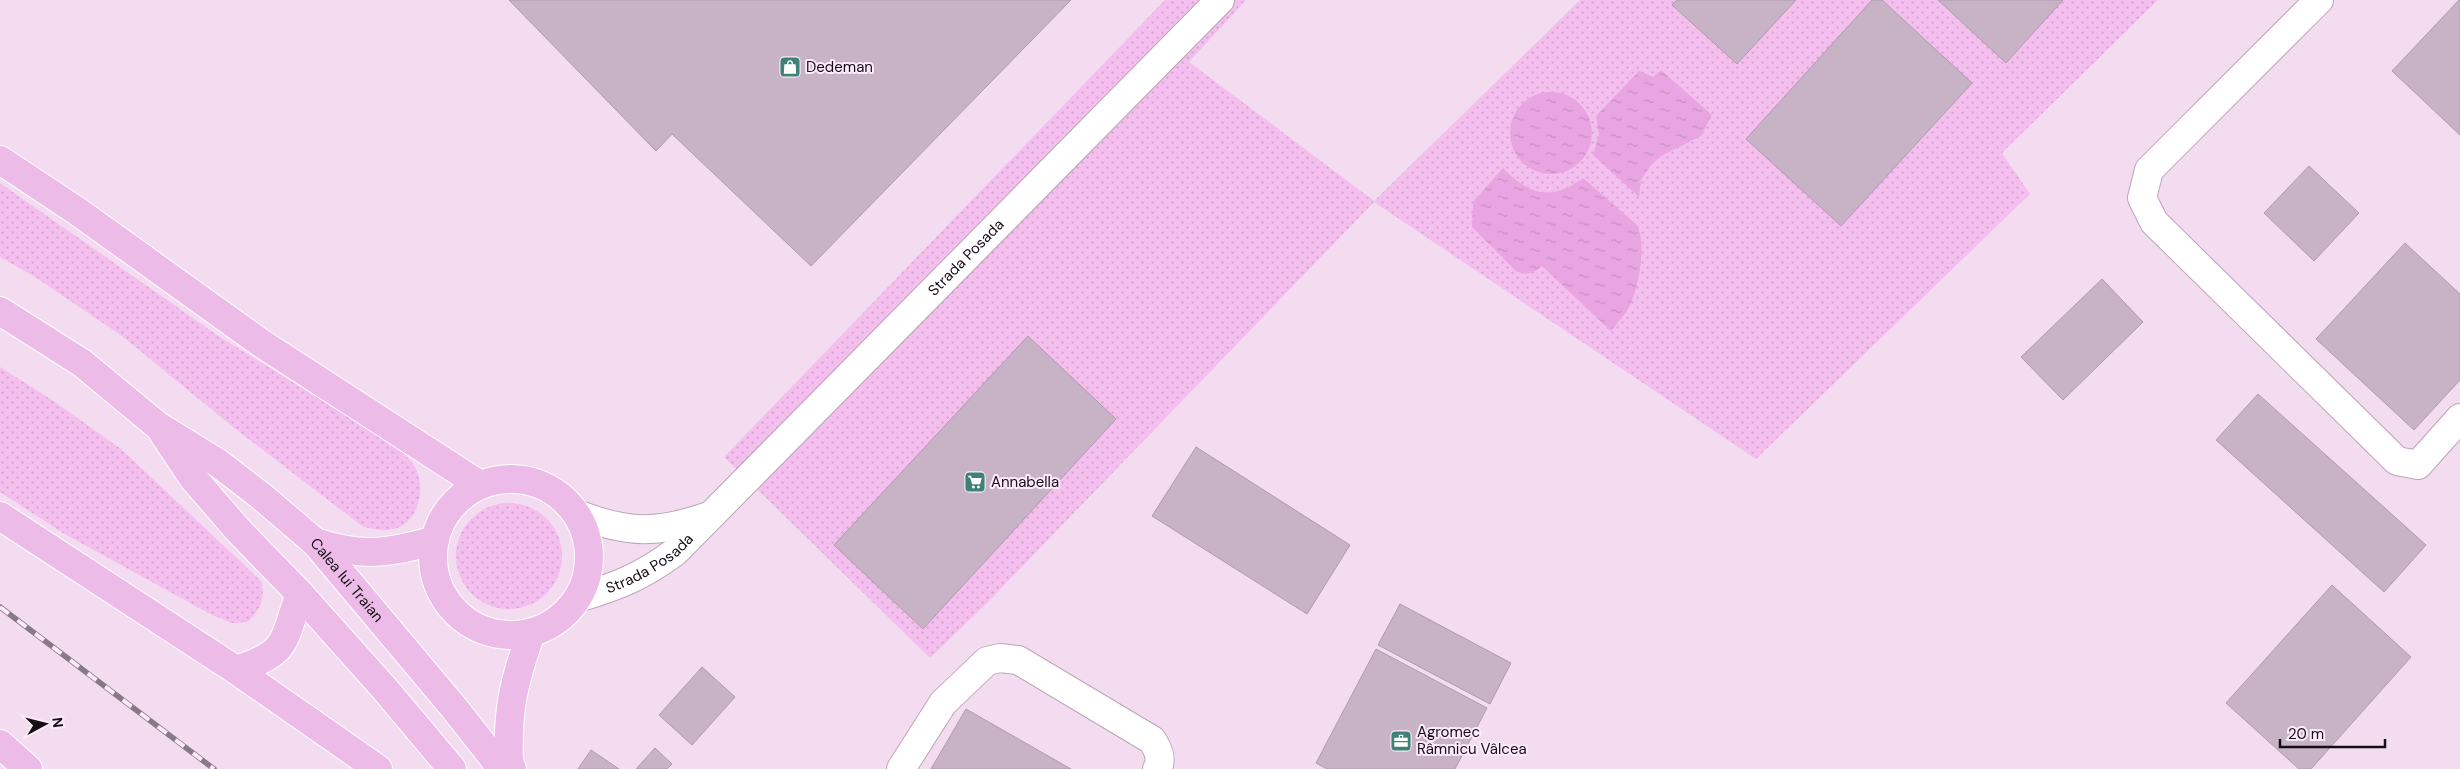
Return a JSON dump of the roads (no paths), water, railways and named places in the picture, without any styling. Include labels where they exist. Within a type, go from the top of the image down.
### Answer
[{"type":"main road","points":[[0,160],[77,211],[261,343],[480,485]]},
{"type":"main road","name":"Calea lui Traian","points":[[0,311],[82,363],[158,426],[218,463],[261,496],[315,542],[455,709],[502,769]]},
{"type":"main road","name":"Calea lui Traian","points":[[158,426],[193,478],[238,530],[300,594],[384,688],[452,769]]},
{"type":"main road","points":[[501,479],[523,479],[544,486],[562,498],[577,514],[586,534],[589,556],[586,578],[578,598],[566,613],[550,625],[531,632],[505,635],[479,628],[457,613],[442,592],[434,566],[435,540],[441,523],[450,507],[464,494],[480,485],[501,479]]},
{"type":"main road","points":[[0,516],[236,670],[378,769]]},
{"type":"main road","points":[[315,542],[342,551],[364,553],[409,548],[435,540]]},
{"type":"main road","points":[[236,670],[254,664],[276,650],[285,639],[300,594]]},
{"type":"main road","points":[[512,769],[509,761],[509,708],[517,671],[531,632]]},
{"type":"main road","points":[[0,744],[28,769]]},
{"type":"street","name":"Strada Posada","points":[[578,598],[621,585],[648,572],[675,552],[1220,0]]},
{"type":"street","points":[[2319,0],[2149,170],[2142,198],[2154,222],[2397,461],[2418,465],[2460,418]]},
{"type":"street","name":"Strada Posada","points":[[577,514],[600,523],[640,530],[679,526],[713,515]]},
{"type":"street","points":[[901,769],[943,703],[986,660],[1000,658],[1018,660],[1152,740],[1159,750],[1160,764],[1157,769]]},
{"type":"water","points":[[1661,70],[1712,115],[1701,136],[1661,156],[1651,165],[1641,180],[1639,197],[1593,155],[1599,135],[1596,116],[1639,71],[1653,77]]},
{"type":"water","points":[[1551,92],[1567,95],[1580,104],[1589,117],[1592,133],[1589,149],[1580,162],[1567,171],[1551,174],[1535,171],[1522,162],[1513,149],[1510,133],[1513,117],[1522,104],[1535,95]]},
{"type":"water","points":[[1503,168],[1522,185],[1541,192],[1561,190],[1583,178],[1637,225],[1641,243],[1638,279],[1628,309],[1611,331],[1542,266],[1530,273],[1516,271],[1472,227],[1473,202]]},
{"type":"railway","points":[[0,607],[214,769]]},
{"type":"place","name":"Dedeman","points":[[790,67]]},
{"type":"place","name":"Annabella","points":[[975,482]]},
{"type":"place","name":"Agromec Râmnicu Vâlcea","points":[[1401,741]]}]
